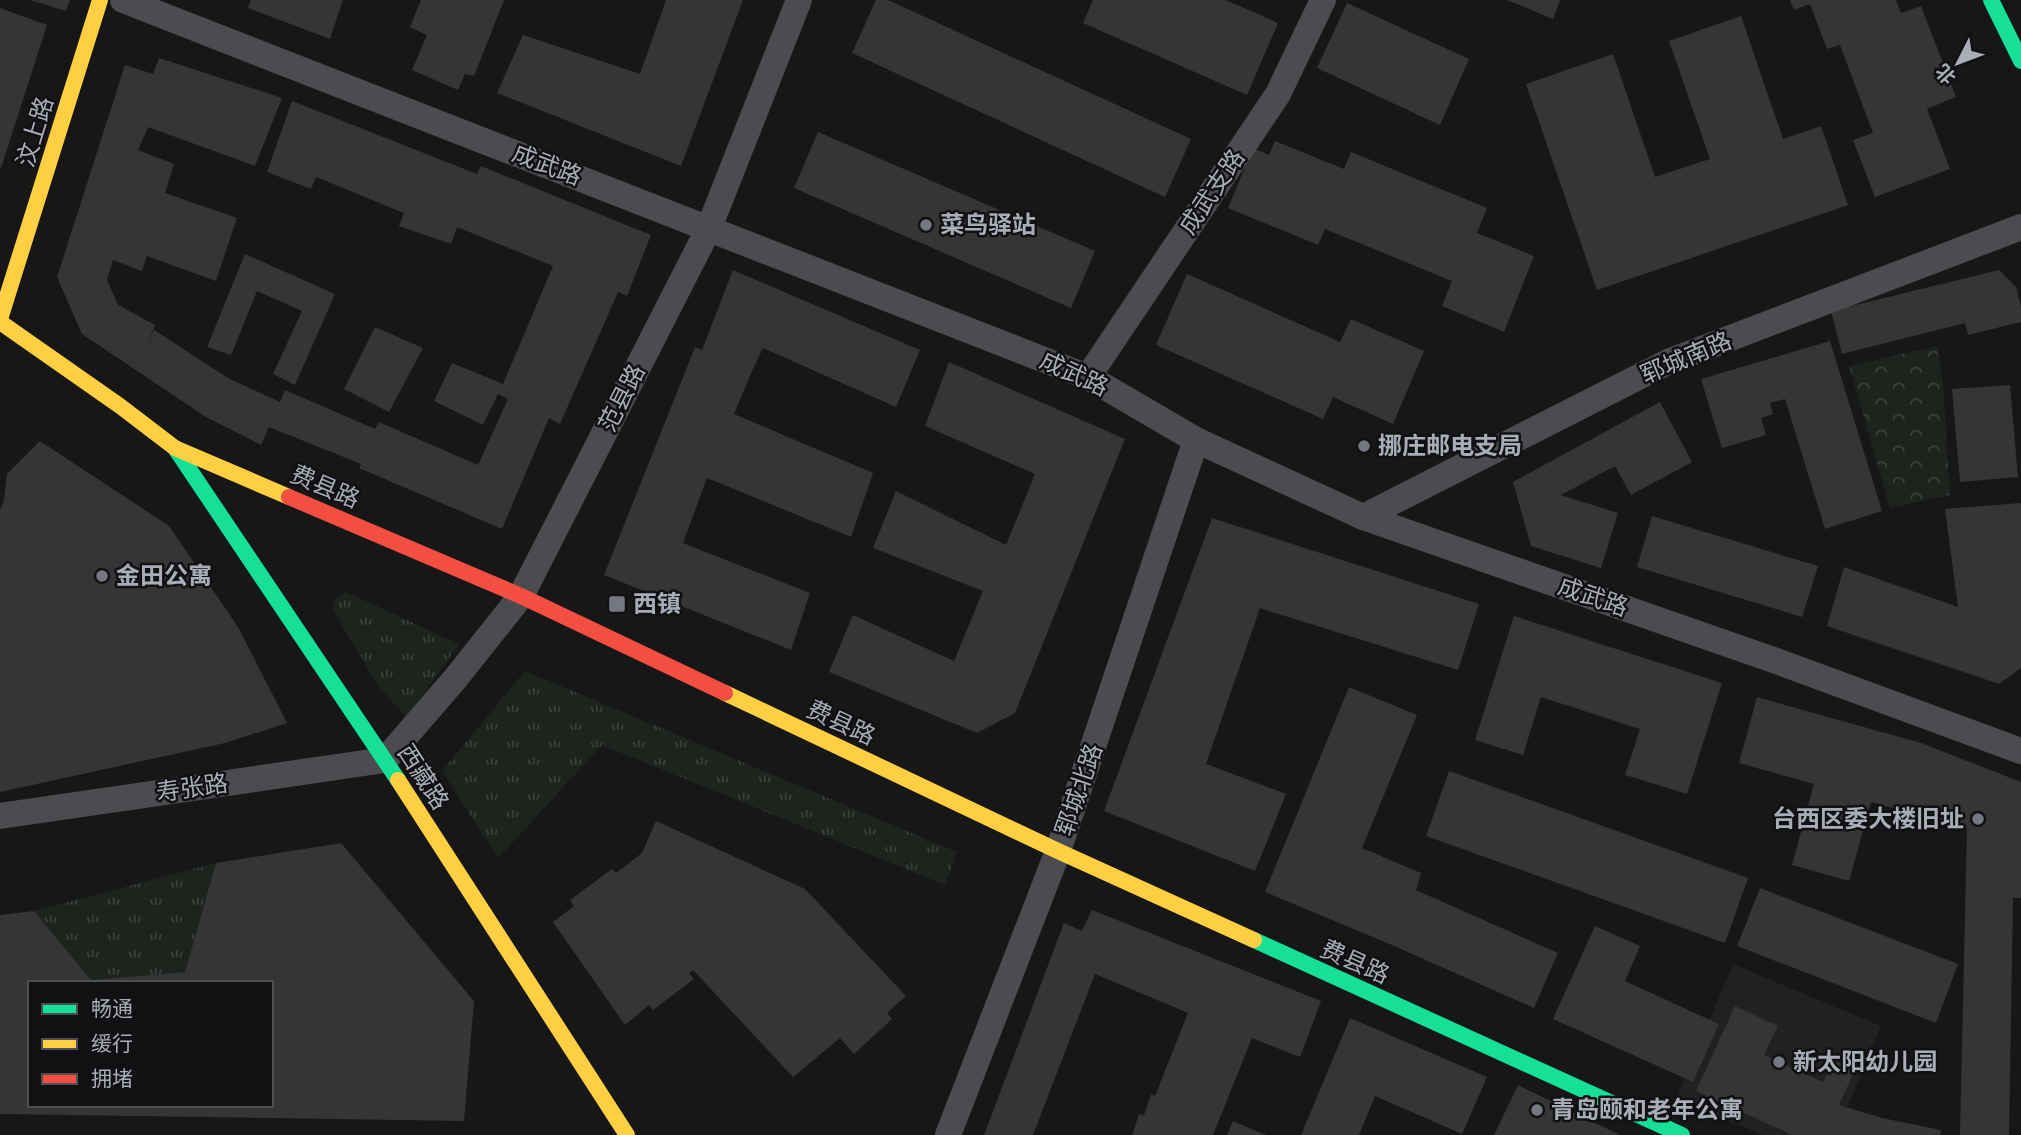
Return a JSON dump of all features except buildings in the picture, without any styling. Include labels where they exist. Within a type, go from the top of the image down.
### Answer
[{"type":"street","name":"汶上路","points":[[0,321],[100,0]]},
{"type":"street","name":"成武路","points":[[123,0],[1088,377],[1195,440],[1363,517],[1782,663],[2021,751]]},
{"type":"street","name":"范县路","points":[[385,760],[455,679],[521,596],[709,228],[799,0]]},
{"type":"street","name":"成武支路","points":[[1088,377],[1278,94],[1324,0]]},
{"type":"street","points":[[1990,0],[2021,61]]},
{"type":"street","name":"郓城南路","points":[[1363,517],[1668,362],[2021,227]]},
{"type":"street","name":"费县路","points":[[0,321],[175,448],[521,596],[1058,851],[1682,1135]]},
{"type":"street","name":"郓城北路","points":[[948,1135],[1058,851],[1195,440]]},
{"type":"street","name":"西藏路","points":[[175,448],[385,760],[627,1135]]},
{"type":"street","name":"寿张路","points":[[0,816],[385,760]]},
{"type":"shaded area","name":"新太阳幼儿园","points":[[1733,964],[1881,1026],[1836,1135],[1763,1135],[1676,1099]]},
{"type":"green space","points":[[1937,346],[1943,386],[1950,495],[1890,508],[1849,366]]},
{"type":"green space","points":[[346,592],[459,644],[407,718],[379,687],[333,610],[336,597]]},
{"type":"green space","points":[[525,671],[957,852],[945,885],[602,745],[498,858],[442,771]]},
{"type":"green space","points":[[216,863],[185,972],[91,980],[34,911]]},
{"type":"traffic: fast","points":[[1991,0],[2021,61]]},
{"type":"traffic: fast","points":[[175,448],[398,780]]},
{"type":"traffic: fast","points":[[1254,940],[1682,1135]]},
{"type":"traffic: slow","points":[[0,319],[100,0]]},
{"type":"traffic: slow","points":[[0,322],[175,448],[289,497]]},
{"type":"traffic: slow","points":[[725,693],[1058,851],[1254,940]]},
{"type":"traffic: slow","points":[[398,780],[627,1135]]},
{"type":"traffic: jam","points":[[289,497],[521,596],[725,693]]},
{"type":"place","name":"菜鸟驿站","points":[[926,225]]},
{"type":"place","name":"挪庄邮电支局","points":[[1364,446]]},
{"type":"place","name":"金田公寓","points":[[102,576]]},
{"type":"place","name":"西镇","points":[[617,604]]},
{"type":"place","name":"台西区委大楼旧址","points":[[1978,819]]},
{"type":"place","name":"新太阳幼儿园","points":[[1779,1062]]},
{"type":"place","name":"青岛颐和老年公寓","points":[[1537,1110]]}]
